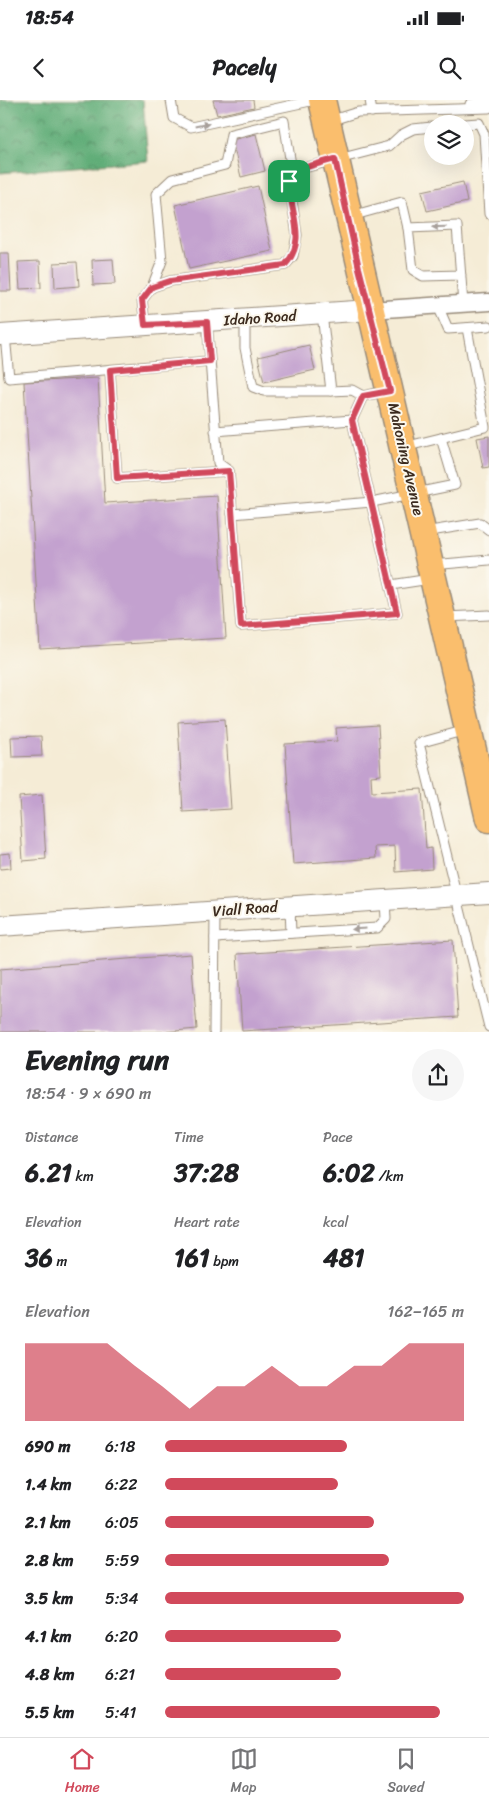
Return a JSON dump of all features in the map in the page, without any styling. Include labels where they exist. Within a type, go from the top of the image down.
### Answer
[{"type":"main road","name":"Mahoning Avenue","points":[[321,107],[404,448],[489,819]]},
{"type":"street","points":[[370,310],[489,302]]},
{"type":"street","name":"Idaho Road","points":[[2,335],[370,310]]},
{"type":"street","name":"Viall Road","points":[[0,926],[489,892]]},
{"type":"lane","points":[[171,100],[174,118],[191,127],[270,110],[281,104],[358,112],[489,108]]},
{"type":"lane","points":[[370,100],[372,112]]},
{"type":"lane","points":[[468,109],[473,102],[489,102]]},
{"type":"lane","points":[[152,287],[170,281],[285,265],[293,256],[298,235],[289,181],[292,171],[281,104]]},
{"type":"lane","points":[[145,325],[142,300],[152,287],[162,261],[156,194],[172,179],[225,165],[231,134],[284,121]]},
{"type":"lane","points":[[474,123],[480,123],[484,134],[489,214]]},
{"type":"lane","points":[[292,171],[389,146],[401,135],[414,128],[424,127]]},
{"type":"lane","points":[[348,216],[402,202],[408,228],[413,270],[423,276],[460,275]]},
{"type":"lane","points":[[408,228],[457,226],[463,304]]},
{"type":"lane","points":[[438,306],[448,329],[489,326]]},
{"type":"lane","points":[[322,314],[331,391]]},
{"type":"lane","points":[[245,319],[245,348],[252,387],[264,391],[352,390],[363,396],[390,391]]},
{"type":"lane","points":[[207,322],[218,463],[229,471],[241,626],[397,613],[352,420],[363,396]]},
{"type":"lane","points":[[404,448],[486,427],[467,328]]},
{"type":"lane","points":[[2,335],[9,378],[210,361]]},
{"type":"lane","points":[[110,370],[117,478],[229,471]]},
{"type":"lane","points":[[215,430],[352,420]]},
{"type":"lane","points":[[232,514],[372,502],[455,485],[441,438]]},
{"type":"lane","points":[[423,532],[480,523],[489,530]]},
{"type":"lane","points":[[391,585],[432,572],[489,560]]},
{"type":"lane","points":[[443,617],[489,615]]},
{"type":"lane","points":[[468,729],[419,743],[489,1027]]},
{"type":"lane","points":[[215,938],[377,928],[386,919],[385,900]]},
{"type":"lane","points":[[290,907],[291,933]]},
{"type":"lane","points":[[214,1032],[215,911]]},
{"type":"green space","points":[[0,100],[143,100],[148,161],[0,173]]},
{"type":"building","points":[[213,100],[253,100],[254,107],[217,115]]},
{"type":"building","points":[[256,134],[265,171],[241,177],[232,140]]},
{"type":"building","points":[[463,182],[467,202],[427,211],[422,191]]},
{"type":"building","points":[[258,186],[272,251],[189,269],[175,205]]},
{"type":"building","points":[[0,253],[9,253],[11,291],[0,291]]},
{"type":"building","points":[[113,259],[115,284],[93,285],[92,260]]},
{"type":"building","points":[[40,261],[41,288],[20,289],[18,262]]},
{"type":"building","points":[[77,262],[79,286],[55,288],[54,263]]},
{"type":"building","points":[[309,345],[315,370],[264,382],[258,357]]},
{"type":"building","points":[[98,378],[105,503],[217,496],[226,638],[40,649],[24,382]]},
{"type":"building","points":[[489,436],[489,467],[483,468],[477,438]]},
{"type":"building","points":[[225,719],[231,809],[183,812],[178,722]]},
{"type":"building","points":[[378,725],[381,775],[371,776],[372,792],[422,789],[426,849],[431,848],[432,869],[396,872],[395,846],[375,847],[376,858],[293,864],[285,744],[337,741],[336,728]]},
{"type":"building","points":[[41,736],[42,756],[12,757],[11,737]]},
{"type":"building","points":[[42,795],[46,859],[23,861],[19,797]]},
{"type":"building","points":[[10,853],[11,868],[0,869],[0,854]]},
{"type":"building","points":[[453,940],[458,1017],[242,1031],[237,954]]},
{"type":"building","points":[[191,954],[197,1029],[164,1032],[0,1032],[0,969]]},
{"type":"route","points":[[335,159],[359,268],[390,391],[363,396],[352,420],[397,613],[241,626],[229,471],[117,478],[110,370],[210,361],[207,322],[145,325],[142,300],[152,287],[170,281],[285,265],[293,256],[298,235],[289,181],[292,171],[335,159]]}]
